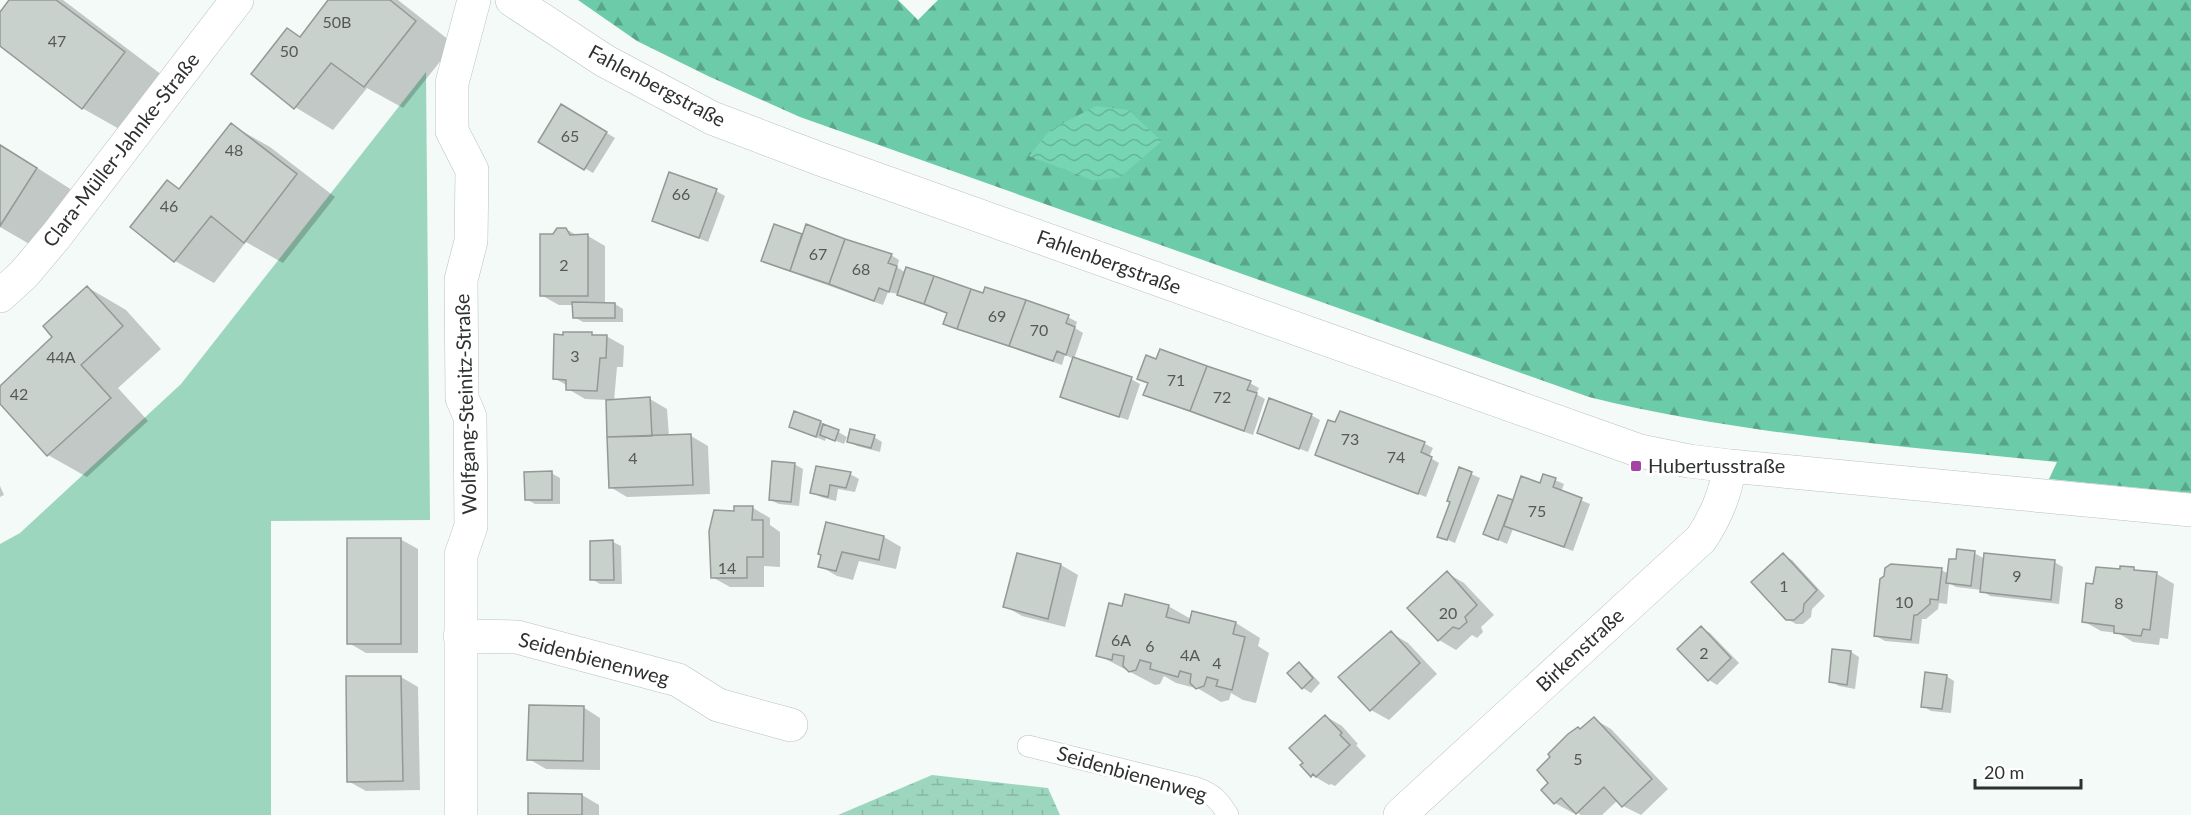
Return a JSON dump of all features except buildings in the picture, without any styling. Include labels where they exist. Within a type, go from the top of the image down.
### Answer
[{"type":"street","name":"Clara-Müller-Jahnke-Straße","points":[[0,296],[24,274],[56,236],[237,0]]},
{"type":"street","name":"Wolfgang-Steinitz-Straße","points":[[461,815],[461,555],[471,526],[471,417],[462,398],[461,280],[471,241],[471,170],[452,130],[452,83],[474,0]]},
{"type":"street","name":"Fahlenbergstraße","points":[[512,0],[605,60],[723,122],[843,167],[1640,451],[1689,461],[1730,466]]},
{"type":"street","points":[[1730,466],[2191,510]]},
{"type":"street","name":"Birkenstraße","points":[[1400,815],[1701,539],[1716,516],[1725,493],[1730,466]]},
{"type":"street","name":"Seidenbienenweg","points":[[460,636],[517,637],[574,652],[678,680],[718,705],[791,725]]},
{"type":"lane","name":"Seidenbienenweg","points":[[1028,746],[1197,788],[1219,800],[1228,815]]},
{"type":"green space","points":[[578,0],[898,0],[918,20],[938,0],[2191,0],[2191,493],[2049,479],[2057,462],[1763,430],[1647,410],[1589,397],[800,117],[637,41]]},
{"type":"green space","points":[[426,72],[430,520],[271,521],[271,815],[0,815],[0,544],[20,533],[181,384]]},
{"type":"green space","points":[[932,775],[1048,788],[1060,815],[838,815]]},
{"type":"water","points":[[1096,106],[1128,110],[1162,141],[1119,178],[1092,180],[1029,156],[1050,130]]},
{"type":"place","name":"Hubertusstraße","points":[[1636,466]]}]
